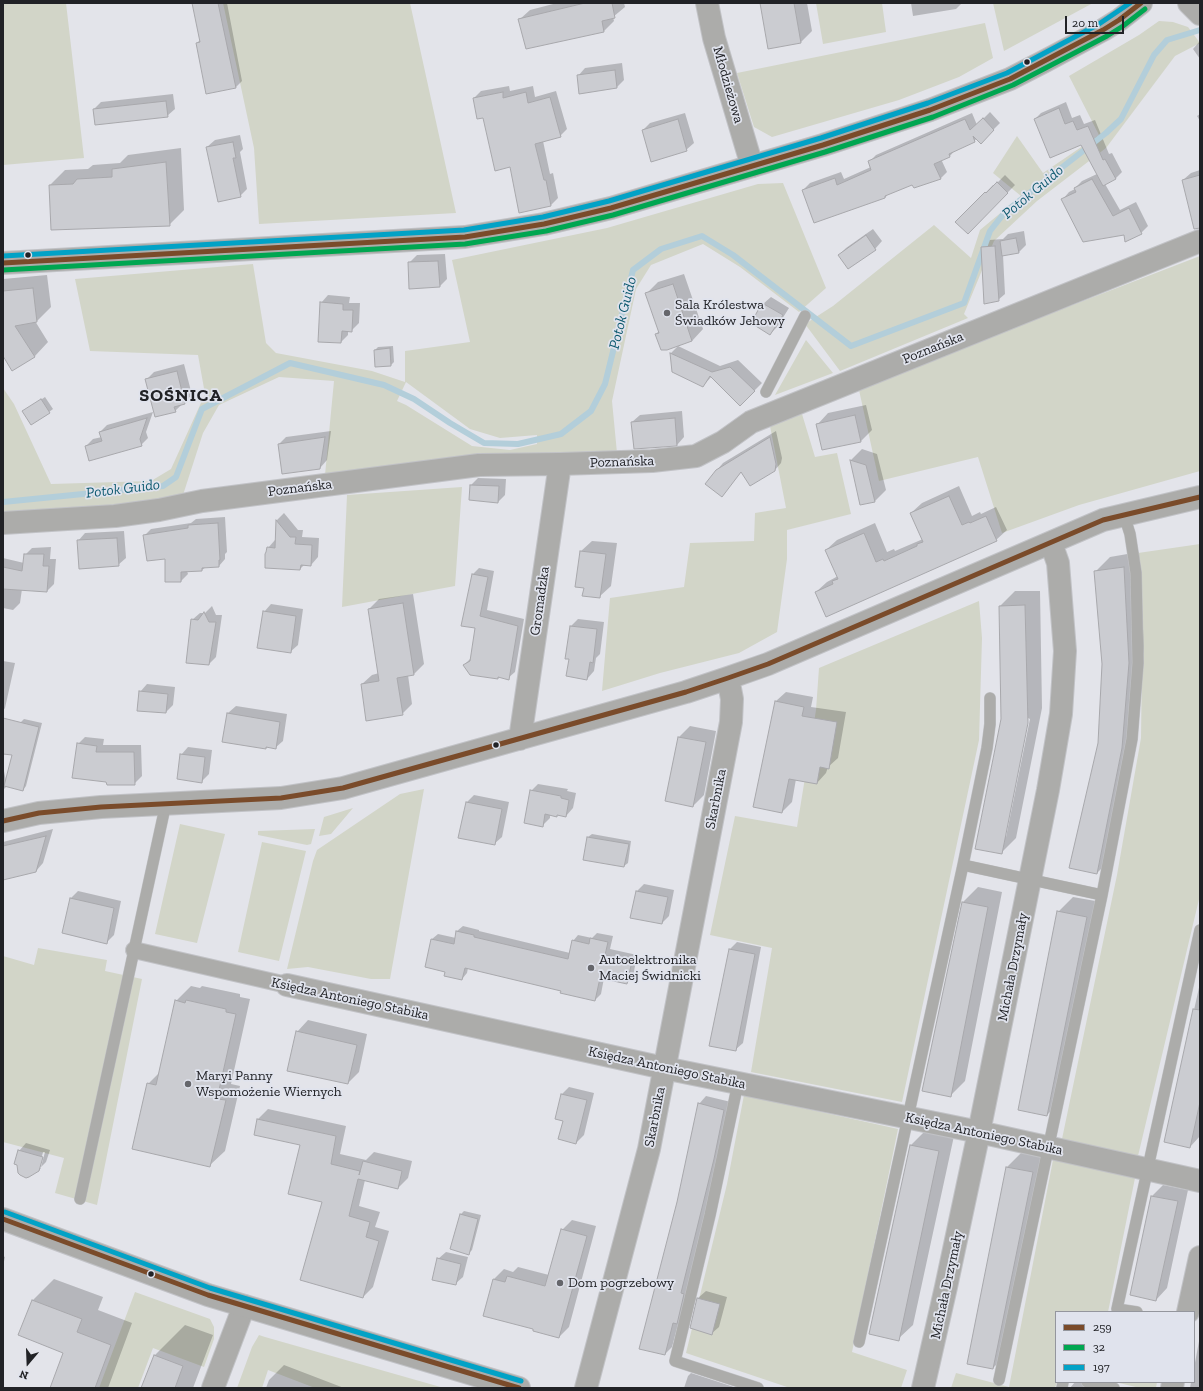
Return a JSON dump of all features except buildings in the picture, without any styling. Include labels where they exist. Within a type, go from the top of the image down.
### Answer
[{"type":"street","name":"Młodzieżowa","points":[[707,3],[714,38],[752,166]]},
{"type":"street","points":[[1190,3],[1200,14]]},
{"type":"street","points":[[3,263],[465,237],[544,224],[610,208],[879,128],[979,92],[1017,75],[1108,27],[1134,5]]},
{"type":"street","name":"Poznańska","points":[[3,523],[115,516],[159,510],[202,501],[479,465],[652,462],[696,456],[723,442],[751,422],[1200,241]]},
{"type":"street","name":"Gromadzka","points":[[520,738],[560,464]]},
{"type":"street","points":[[3,822],[39,813],[166,803],[273,799],[307,795],[343,788],[686,692],[728,678],[768,664],[1104,520],[1200,497]]},
{"type":"street","name":"Michała Drzymały","points":[[923,1388],[979,1132],[1048,790],[1061,714],[1065,651],[1058,563],[1050,543]]},
{"type":"street","name":"Skarbnika","points":[[586,1388],[649,1149],[732,722],[732,700],[728,678]]},
{"type":"street","name":"Księdza Antoniego Stabika","points":[[134,950],[664,1068],[979,1132],[1200,1181]]},
{"type":"street","points":[[3,1219],[208,1295],[519,1388]]},
{"type":"street","points":[[1188,1311],[1200,1257]]},
{"type":"street","points":[[213,1388],[244,1306]]},
{"type":"lane","points":[[766,392],[805,316]]},
{"type":"lane","points":[[999,1380],[1102,895],[1132,739],[1138,664],[1136,573],[1130,534],[1124,516]]},
{"type":"lane","points":[[859,1342],[987,748],[990,724],[990,698]]},
{"type":"lane","points":[[80,1198],[166,803]]},
{"type":"lane","points":[[963,865],[1102,895]]},
{"type":"lane","points":[[1130,1311],[1117,1309],[1200,930]]},
{"type":"lane","points":[[738,1083],[710,1215],[675,1360],[758,1388]]},
{"type":"lane","points":[[1092,1383],[1114,1388]]},
{"type":"shaded area","points":[[3,3],[66,3],[84,158],[3,165]]},
{"type":"shaded area","points":[[223,3],[410,3],[456,213],[259,224],[254,148]]},
{"type":"shaded area","points":[[816,3],[882,3],[886,32],[823,44]]},
{"type":"shaded area","points":[[993,3],[1093,3],[1004,51]]},
{"type":"shaded area","points":[[1159,21],[1173,22],[1188,27],[1200,43],[1175,56],[1106,148],[1037,201],[994,241],[964,314],[968,318],[840,371],[805,324],[833,306],[934,225],[971,258],[980,230],[1021,196],[993,173],[1017,136],[1043,173],[1099,135],[1069,76],[1139,35]]},
{"type":"shaded area","points":[[985,23],[993,58],[959,77],[899,100],[772,137],[754,127],[737,73]]},
{"type":"shaded area","points":[[783,183],[826,288],[799,312],[740,267],[703,244],[651,265],[636,289],[612,401],[617,453],[537,454],[430,460],[325,475],[334,381],[279,377],[219,405],[203,433],[183,495],[148,508],[3,516],[3,388],[14,404],[51,484],[151,481],[171,469],[205,394],[198,355],[90,351],[75,279],[253,264],[266,343],[276,353],[372,371],[405,382],[405,351],[470,342],[452,260],[607,228],[758,184]],"holes":[[[406,382],[470,429],[500,438],[537,435],[537,444],[510,450],[472,446],[406,405],[397,401]]]},
{"type":"shaded area","points":[[1200,256],[1200,471],[1079,505],[1002,533],[978,457],[879,481],[859,390],[961,348]]},
{"type":"shaded area","points":[[806,340],[833,373],[775,395]]},
{"type":"shaded area","points":[[802,414],[815,457],[837,453],[851,514],[787,530],[787,559],[777,632],[739,653],[660,673],[602,691],[610,598],[684,587],[690,543],[754,541],[755,513],[786,508],[770,426]]},
{"type":"shaded area","points":[[462,487],[455,586],[342,607],[347,495]]},
{"type":"shaded area","points":[[1200,544],[1200,895],[1138,1156],[1062,1139],[1117,875],[1141,738],[1142,663],[1138,553]]},
{"type":"shaded area","points":[[979,601],[982,638],[979,740],[902,1102],[751,1072],[772,948],[710,935],[735,816],[797,827],[816,710],[819,668]]},
{"type":"shaded area","points":[[424,789],[390,979],[371,979],[308,967],[287,969],[317,850],[400,794]]},
{"type":"shaded area","points":[[353,808],[331,834],[319,836],[324,817]]},
{"type":"shaded area","points":[[180,824],[225,834],[197,943],[155,934]]},
{"type":"shaded area","points":[[315,829],[311,844],[307,845],[258,835],[258,831]]},
{"type":"shaded area","points":[[262,842],[306,851],[279,961],[238,952]]},
{"type":"shaded area","points":[[38,948],[107,960],[105,971],[142,979],[97,1205],[55,1193],[64,1158],[3,1142],[3,956],[34,965]]},
{"type":"shaded area","points":[[744,1095],[898,1129],[852,1352],[907,1370],[901,1388],[790,1388],[686,1353],[727,1184]]},
{"type":"shaded area","points":[[1053,1160],[1135,1178],[1108,1311],[1055,1311],[1055,1383],[1057,1383],[1055,1388],[951,1388],[956,1373],[1009,1387]]},
{"type":"shaded area","points":[[135,1292],[210,1319],[214,1327],[214,1339],[204,1367],[153,1348],[138,1388],[99,1388]]},
{"type":"shaded area","points":[[259,1335],[444,1388],[315,1388],[268,1370],[262,1388],[237,1388],[252,1347]]},
{"type":"shaded area","points":[[1119,1383],[1157,1383],[1156,1388],[1140,1388]]},
{"type":"waterway","name":"Potok Guido","points":[[3,502],[163,486],[176,477],[202,409],[290,363],[384,385],[414,399],[484,443],[518,444],[561,434],[591,411],[605,384],[633,270],[661,249],[702,236],[733,255],[851,346],[964,303],[990,231],[1005,212],[1106,133],[1121,119],[1154,55],[1167,40],[1200,30]]},
{"type":"transit line","name":"197","points":[[3,256],[464,230],[543,217],[609,201],[821,138],[928,103],[1007,73],[1099,24],[1130,3]]},
{"type":"transit line","name":"259","points":[[3,263],[465,237],[544,224],[611,208],[823,145],[930,110],[1010,79],[1103,30],[1141,3]]},
{"type":"transit line","name":"32","points":[[3,270],[465,244],[546,231],[613,215],[825,152],[933,117],[1013,85],[1107,36],[1145,9]]},
{"type":"transit line","name":"259","points":[[3,821],[39,813],[101,807],[281,798],[343,788],[686,692],[728,678],[768,664],[1103,520],[1200,497]]},
{"type":"transit line","name":"197","points":[[5,1212],[210,1288],[521,1381]]},
{"type":"transit line","name":"259","points":[[3,1219],[208,1295],[519,1388]]},
{"type":"place","name":"Sala Królestwa Świadków Jehowy","points":[[667,313]]},
{"type":"place","name":"Autoelektronika Maciej Świdnicki","points":[[591,968]]},
{"type":"place","name":"Maryi Panny Wspomożenie Wiernych","points":[[188,1084]]},
{"type":"place","name":"Dom pogrzebowy","points":[[560,1283]]},
{"type":"district","name":"SOŚNICA","points":[[181,396]]}]
